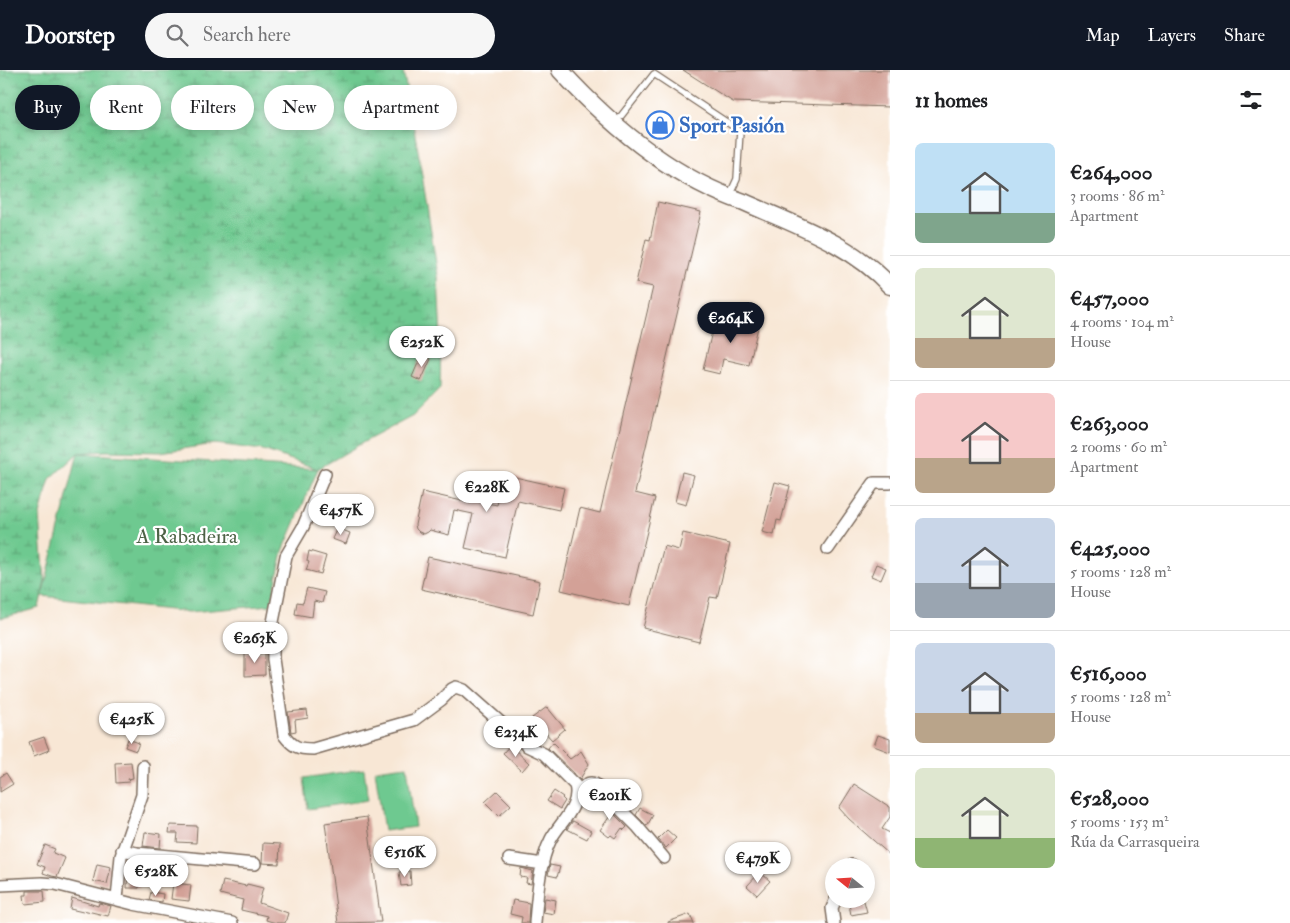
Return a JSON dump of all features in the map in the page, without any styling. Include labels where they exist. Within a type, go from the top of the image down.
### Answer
[{"type":"main road","points":[[568,73],[586,82],[621,127]]},
{"type":"main road","points":[[568,73],[621,127],[677,165],[700,184],[731,198],[738,197],[822,237],[870,266],[890,286]]},
{"type":"street","points":[[325,474],[303,527],[286,556],[273,622],[274,658],[284,735],[296,748],[313,749],[414,720],[441,700],[452,689],[456,687],[464,690],[527,746],[544,754],[575,785],[577,791],[573,808],[552,838],[544,855],[535,923]]},
{"type":"street","points":[[828,549],[874,483],[890,484]]},
{"type":"street","points":[[117,899],[122,850],[142,795],[143,766]]},
{"type":"street","points":[[577,791],[587,783],[595,784],[638,826],[664,858]]},
{"type":"street","points":[[122,850],[255,864]]},
{"type":"street","points":[[509,859],[543,864]]},
{"type":"street","points":[[0,885],[55,884],[133,904],[232,923]]},
{"type":"street","points":[[832,908],[834,923]]},
{"type":"lane","points":[[621,127],[654,74],[740,131],[737,179],[738,197]]},
{"type":"green space","points":[[0,70],[403,70],[406,85],[344,85],[344,130],[414,130],[438,276],[441,341],[440,389],[413,416],[318,469],[263,450],[215,444],[160,452],[106,451],[78,453],[50,479],[40,514],[45,580],[39,608],[0,618]]},
{"type":"green space","name":"A Rabadeira","points":[[78,453],[318,469],[283,551],[271,605],[189,612],[42,596]]},
{"type":"green space","points":[[407,766],[415,827],[384,831],[375,770]]},
{"type":"green space","points":[[364,769],[368,800],[308,809],[304,778]]},
{"type":"building","points":[[683,70],[890,70],[890,107],[733,102]]},
{"type":"building","points":[[658,202],[701,212],[635,493],[655,498],[629,606],[561,590],[580,508],[600,513],[653,287],[636,283],[646,239],[650,240]]},
{"type":"building","points":[[732,317],[759,323],[749,365],[723,359],[720,374],[703,370],[714,323],[729,327]]},
{"type":"building","points":[[422,354],[431,359],[421,381],[412,377]]},
{"type":"building","points":[[682,472],[694,475],[686,505],[675,502]]},
{"type":"building","points":[[497,473],[564,488],[559,510],[518,501],[505,557],[465,548],[473,514],[454,510],[449,535],[430,530],[424,534],[416,529],[415,525],[422,492],[471,503],[472,500],[497,505],[502,483],[495,481]]},
{"type":"building","points":[[775,482],[790,486],[781,521],[777,520],[774,535],[762,532]]},
{"type":"building","points":[[337,528],[350,533],[346,544],[332,539]]},
{"type":"building","points":[[683,533],[730,544],[717,598],[710,597],[699,642],[643,628],[664,546],[679,550]]},
{"type":"building","points":[[309,551],[326,556],[321,574],[306,570],[309,562],[307,561]]},
{"type":"building","points":[[428,557],[540,581],[533,614],[421,589]]},
{"type":"building","points":[[876,564],[886,568],[881,580],[871,576]]},
{"type":"building","points":[[307,588],[325,592],[322,603],[314,601],[312,617],[295,614],[297,602],[303,603]]},
{"type":"building","points":[[245,653],[265,653],[265,675],[245,676]]},
{"type":"building","points":[[547,707],[565,729],[552,740],[532,718]]},
{"type":"building","points":[[307,710],[308,718],[295,720],[296,731],[291,732],[288,712]]},
{"type":"building","points":[[878,735],[890,739],[890,752],[874,746]]},
{"type":"building","points":[[44,737],[49,750],[34,756],[29,742]]},
{"type":"building","points":[[128,739],[139,743],[136,751],[125,747]]},
{"type":"building","points":[[553,742],[570,759],[581,751],[589,764],[580,779],[548,748]]},
{"type":"building","points":[[510,745],[529,763],[522,771],[503,753]]},
{"type":"building","points":[[131,762],[133,778],[128,779],[129,782],[116,783],[115,763]]},
{"type":"building","points":[[6,773],[13,784],[0,792],[0,777]]},
{"type":"building","points":[[854,784],[890,807],[890,817],[882,829],[890,833],[890,855],[839,808]]},
{"type":"building","points":[[497,791],[511,805],[499,816],[485,802]]},
{"type":"building","points":[[554,791],[563,797],[565,801],[560,809],[547,801]]},
{"type":"building","points":[[592,792],[627,827],[624,830],[622,828],[615,838],[611,835],[609,837],[600,830],[610,816],[590,795]]},
{"type":"building","points":[[640,808],[653,815],[647,826],[636,815]]},
{"type":"building","points":[[367,817],[381,922],[338,923],[325,823]]},
{"type":"building","points":[[573,821],[591,831],[587,839],[567,829]]},
{"type":"building","points":[[170,825],[197,826],[196,843],[177,842],[178,833],[169,833]]},
{"type":"building","points":[[667,830],[676,838],[666,848],[658,839]]},
{"type":"building","points":[[145,832],[161,834],[160,848],[143,846]]},
{"type":"building","points":[[263,843],[280,844],[279,864],[262,863]]},
{"type":"building","points":[[45,845],[55,849],[53,853],[65,858],[57,877],[43,873],[45,867],[37,864]]},
{"type":"building","points":[[97,864],[111,867],[107,884],[93,881]]},
{"type":"building","points":[[128,865],[140,865],[139,888],[127,888]]},
{"type":"building","points":[[550,865],[560,867],[557,877],[548,875]]},
{"type":"building","points":[[521,868],[533,871],[531,884],[526,883],[527,878],[520,877]]},
{"type":"building","points":[[410,871],[411,885],[401,886],[399,872]]},
{"type":"building","points":[[760,872],[770,881],[757,895],[747,886]]},
{"type":"building","points":[[223,881],[263,888],[259,903],[288,913],[285,923],[276,923],[266,920],[267,916],[241,910],[243,900],[220,894]]},
{"type":"building","points":[[173,883],[191,885],[189,901],[171,899]]},
{"type":"building","points":[[27,891],[44,891],[45,902],[25,904],[24,895],[27,895]]},
{"type":"building","points":[[151,892],[163,894],[162,902],[149,900]]},
{"type":"building","points":[[72,898],[98,906],[99,903],[111,906],[108,916],[70,909]]},
{"type":"building","points":[[545,898],[556,900],[554,914],[543,912]]},
{"type":"building","points":[[513,900],[529,903],[528,923],[521,923],[522,917],[510,914]]},
{"type":"building","points":[[850,908],[866,908],[867,912],[851,915]]},
{"type":"building","points":[[690,914],[694,923],[668,923],[668,922]]},
{"type":"place","name":"Sport Pasión","points":[[660,125]]}]
